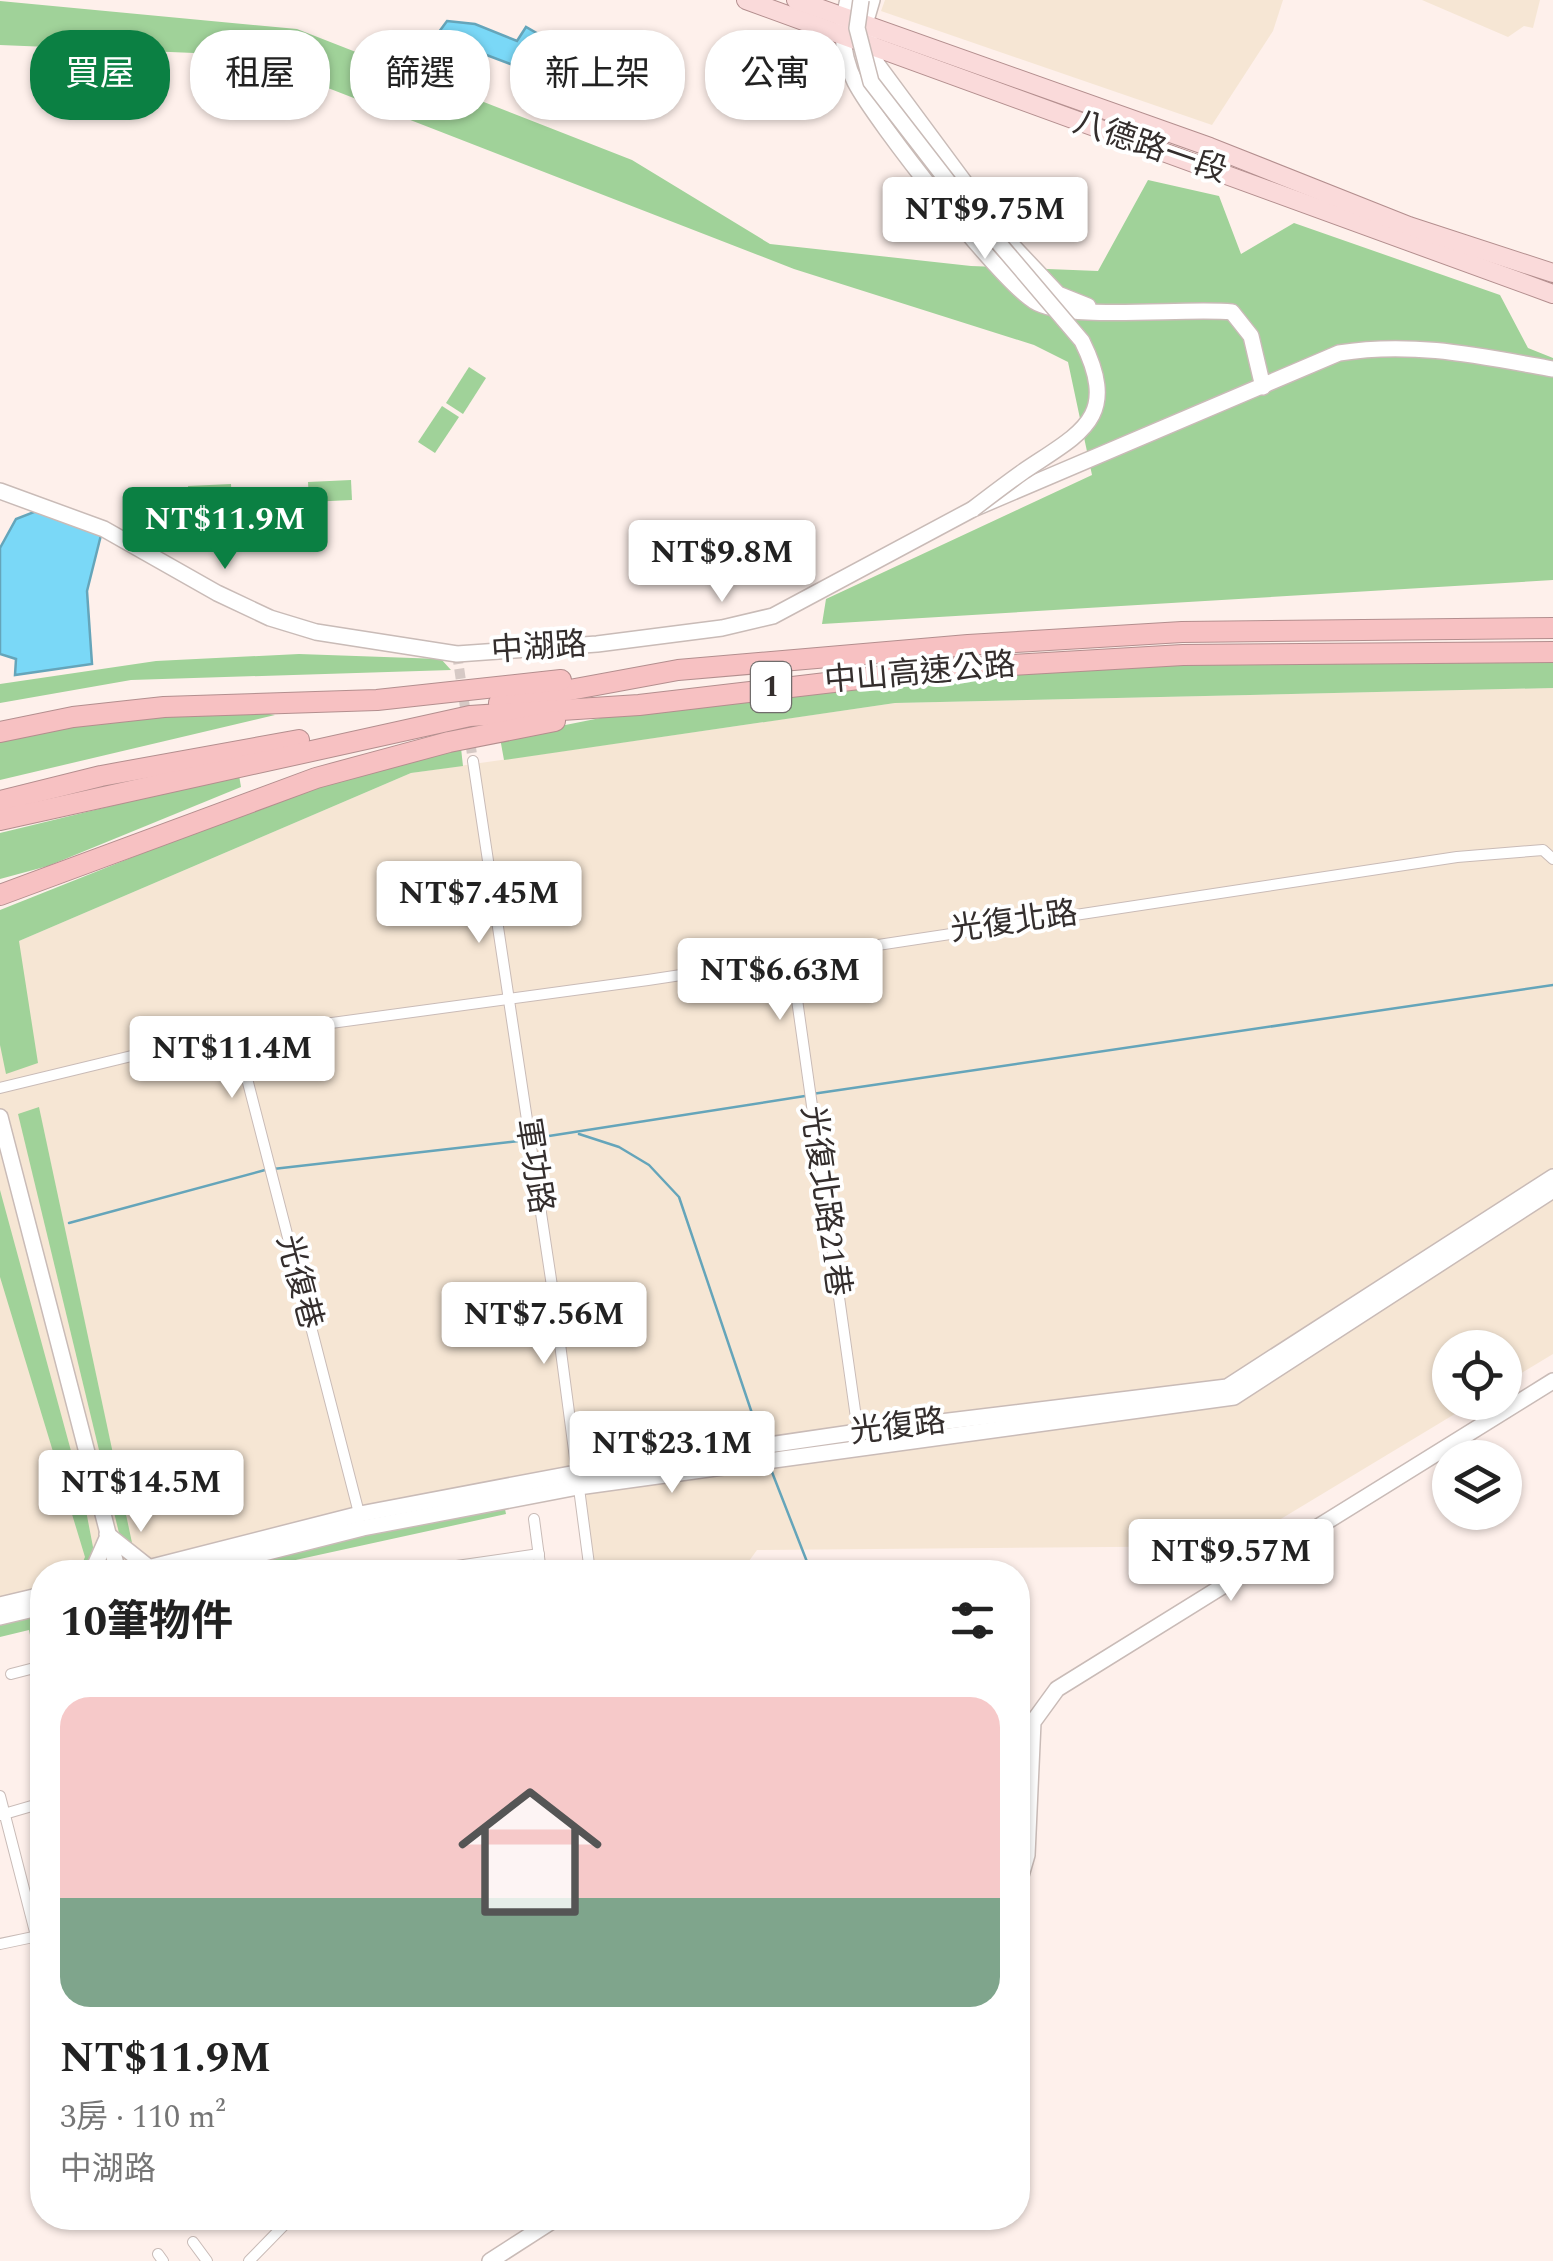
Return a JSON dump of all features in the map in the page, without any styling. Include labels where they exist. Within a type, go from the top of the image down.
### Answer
[{"type":"highway","name":"中山高速公路","points":[[0,801],[101,776],[678,670],[1182,632],[1553,628]]},
{"type":"highway","name":"中山高速公路","points":[[0,820],[470,716],[639,705],[944,668],[1182,655],[1553,652]]},
{"type":"highway","points":[[0,732],[73,716],[164,707],[377,700],[678,670]]},
{"type":"highway","points":[[0,896],[316,778],[449,742],[639,705]]},
{"type":"main road","name":"八德路一段","points":[[746,0],[845,18],[871,46],[1553,294]]},
{"type":"main road","name":"八德路一段","points":[[796,0],[1210,147],[1408,226],[1553,273]]},
{"type":"street","points":[[861,0],[857,28],[871,82],[963,201],[1082,342],[1093,364],[1098,390],[1094,415],[1072,442],[973,508]]},
{"type":"street","points":[[872,0],[864,24],[877,64],[1008,240],[1058,294],[1101,310]]},
{"type":"street","points":[[845,18],[856,82],[990,257],[1034,302],[1066,311],[1232,312],[1244,322],[1251,336],[1262,387]]},
{"type":"street","name":"中湖路","points":[[0,491],[104,528],[270,618],[370,643],[457,654],[597,644],[722,628],[772,616],[973,508],[1339,353],[1386,345],[1422,346],[1553,370]]},
{"type":"street","name":"軍功路","points":[[473,761],[588,1560]]},
{"type":"street","name":"光復北路","points":[[0,1088],[144,1052],[236,1036],[1502,851],[1543,850],[1553,859]]},
{"type":"street","name":"光復北路21巷","points":[[791,957],[859,1439]]},
{"type":"street","name":"光復巷","points":[[236,1036],[361,1521]]},
{"type":"street","points":[[0,1118],[114,1560]]},
{"type":"street","name":"光復路","points":[[187,1560],[361,1521],[577,1480],[1227,1387],[1553,1177]]},
{"type":"street","name":"光復路","points":[[859,1439],[1234,1398],[1553,1190]]},
{"type":"street","points":[[1030,1788],[1033,1722],[1056,1689],[1134,1636],[1553,1380]]},
{"type":"street","points":[[534,1519],[539,1560]]},
{"type":"street","name":"光復路","points":[[229,1560],[361,1521]]},
{"type":"street","points":[[107,1535],[140,1560]]},
{"type":"street","points":[[97,1560],[107,1535]]},
{"type":"street","points":[[497,1560],[538,1554]]},
{"type":"street","points":[[0,1605],[30,1598]]},
{"type":"street","points":[[0,1616],[30,1610]]},
{"type":"street","points":[[11,1674],[30,1669]]},
{"type":"street","points":[[0,1796],[30,1906]]},
{"type":"street","points":[[2,1814],[30,1806]]},
{"type":"street","points":[[0,1944],[30,1938]]},
{"type":"street","points":[[249,2261],[279,2230]]},
{"type":"street","points":[[490,2261],[539,2230]]},
{"type":"street","points":[[194,2242],[207,2261]]},
{"type":"shaded area","points":[[885,0],[1283,0],[1273,31],[1212,125],[881,11]]},
{"type":"shaded area","points":[[1422,0],[1540,0],[1533,28],[1524,26],[1508,37]]},
{"type":"shaded area","points":[[1553,688],[1553,1354],[1522,1373],[1522,1330],[1432,1330],[1432,1420],[1445,1420],[1236,1546],[757,1550],[750,1560],[585,1560],[574,1481],[202,1560],[30,1560],[30,1602],[0,1609],[0,945],[19,941],[411,773],[895,703]]},
{"type":"green space","points":[[0,1],[300,30],[190,30],[190,53],[170,52],[170,30],[30,30],[30,46],[0,45]]},
{"type":"green space","points":[[330,42],[350,50],[350,97],[330,89]]},
{"type":"green space","points":[[490,104],[510,112],[510,120],[530,120],[632,160],[770,244],[971,266],[1098,271],[1148,180],[1219,196],[1241,254],[1294,223],[1500,295],[1528,348],[1553,358],[1553,580],[822,624],[826,599],[1092,475],[1068,362],[1034,345],[794,269],[410,120],[490,120]]},
{"type":"green space","points":[[469,367],[486,378],[463,414],[446,403]]},
{"type":"green space","points":[[442,406],[459,417],[435,453],[418,442]]},
{"type":"green space","points":[[351,480],[352,500],[309,502],[308,482]]},
{"type":"green space","points":[[231,484],[232,504],[189,506],[188,486]]},
{"type":"green space","points":[[299,654],[441,659],[451,670],[131,680],[0,703],[0,684],[156,661]]},
{"type":"green space","points":[[1553,661],[1553,688],[895,703],[504,760],[500,738],[700,698],[945,670]]},
{"type":"green space","points":[[239,709],[275,715],[0,780],[0,741],[54,729]]},
{"type":"green space","points":[[461,748],[463,766],[411,773],[19,941],[38,1063],[6,1074],[0,1045],[0,910],[296,792]]},
{"type":"green space","points":[[239,775],[241,787],[48,866],[0,879],[0,833]]},
{"type":"green space","points":[[39,1107],[134,1552],[119,1533],[18,1114]]},
{"type":"green space","points":[[0,1190],[83,1495],[92,1560],[84,1560],[0,1277]]},
{"type":"green space","points":[[504,1504],[506,1514],[296,1560],[252,1560]]},
{"type":"green space","points":[[30,1613],[30,1635],[29,1630],[0,1637],[0,1621]]},
{"type":"water","points":[[447,21],[490,30],[440,30]]},
{"type":"water","points":[[490,30],[510,38],[510,64],[490,56]]},
{"type":"water","points":[[39,510],[101,535],[87,591],[92,664],[15,675],[16,659],[0,654],[0,548],[16,519]]},
{"type":"waterway","points":[[812,1094],[1553,985]]},
{"type":"waterway","points":[[536,1138],[805,1096]]},
{"type":"waterway","points":[[579,1134],[619,1147],[649,1165],[679,1197],[761,1440]]},
{"type":"waterway","points":[[273,1169],[528,1140]]},
{"type":"waterway","points":[[69,1223],[265,1170]]},
{"type":"waterway","points":[[770,1467],[806,1560]]},
{"type":"tunnel","points":[[457,654],[473,761]]}]
